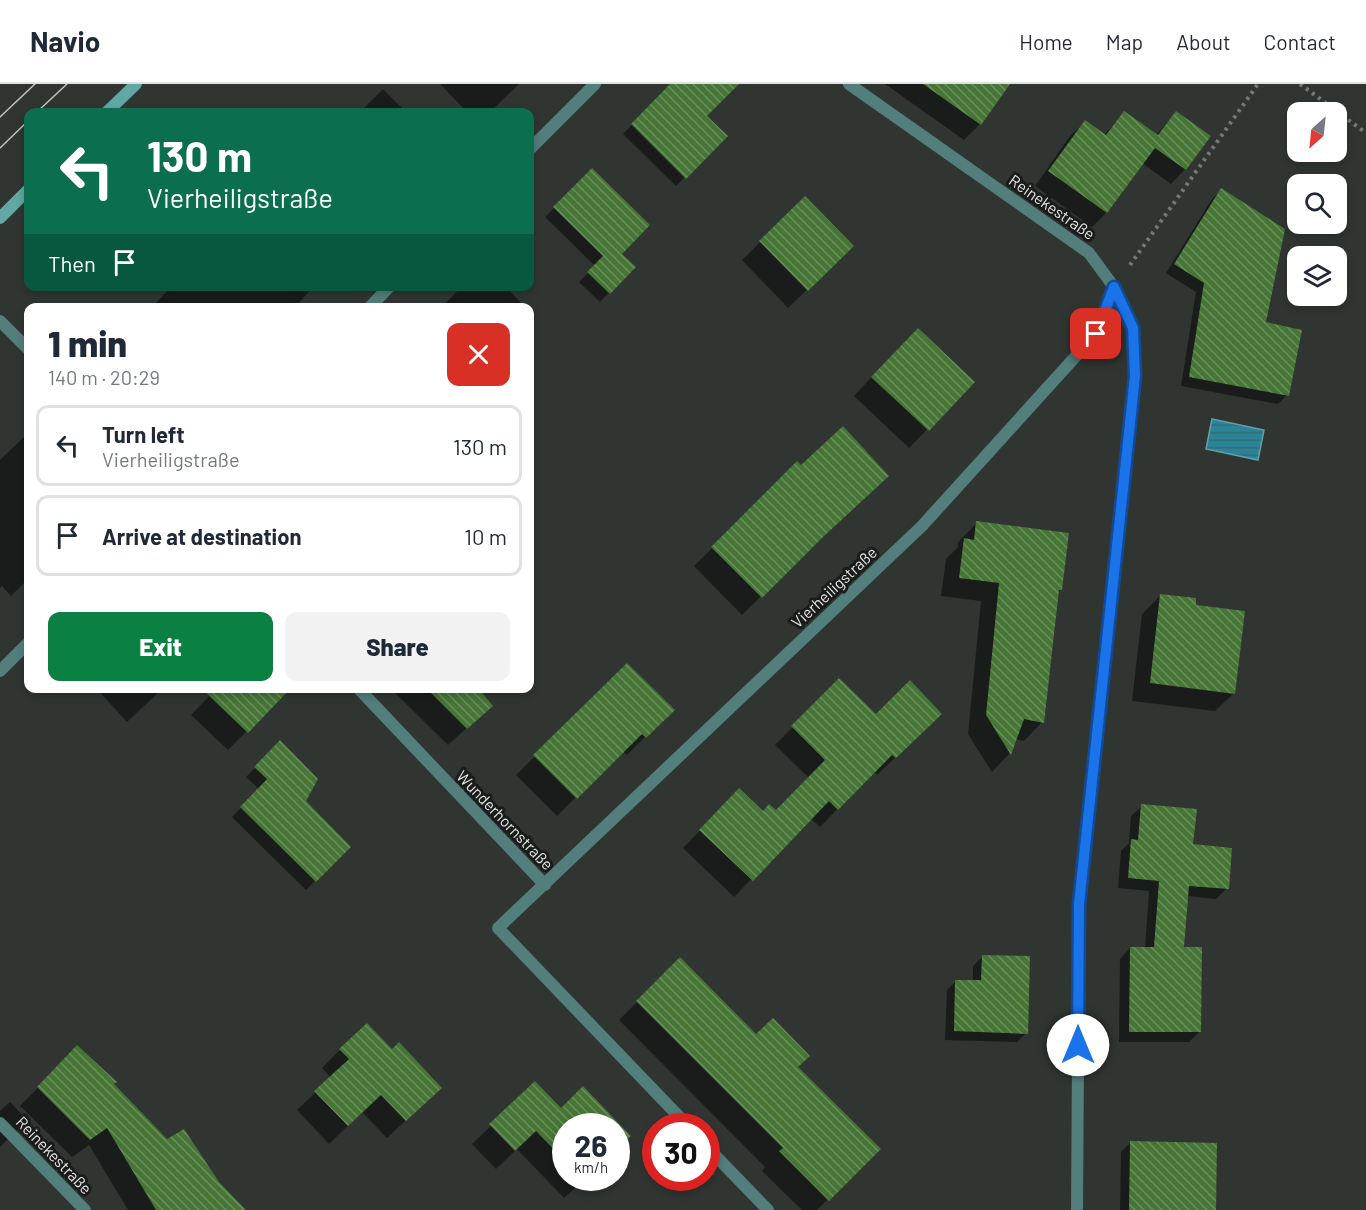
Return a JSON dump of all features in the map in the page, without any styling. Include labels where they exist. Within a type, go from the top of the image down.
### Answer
[{"type":"main road","points":[[111,108],[136,84]]},
{"type":"main road","points":[[0,218],[24,194]]},
{"type":"street","points":[[534,144],[595,84]]},
{"type":"street","name":"Reinekestraße","points":[[849,84],[1089,253],[1114,287],[1133,328],[1135,376],[1079,904],[1077,1210]]},
{"type":"street","name":"Vierheiligstraße","points":[[545,885],[922,526],[1096,334],[1114,287]]},
{"type":"street","points":[[374,303],[385,291]]},
{"type":"street","points":[[0,321],[24,345]]},
{"type":"street","points":[[0,671],[24,647]]},
{"type":"street","name":"Wunderhornstraße","points":[[363,693],[545,885],[498,928],[676,1113]]},
{"type":"street","name":"Reinekestraße","points":[[0,1123],[85,1210]]},
{"type":"street","points":[[720,1160],[768,1210]]},
{"type":"path","points":[[1114,287],[1258,84]]},
{"type":"path","points":[[1300,84],[1366,133]]},
{"type":"water","points":[[1212,419],[1264,430],[1258,460],[1206,449]]},
{"type":"building","points":[[670,84],[739,84],[707,116],[728,136],[686,179],[631,124]]},
{"type":"building","points":[[923,84],[1010,84],[981,125]]},
{"type":"building","points":[[1124,111],[1158,135],[1176,111],[1211,136],[1186,170],[1155,148],[1107,213],[1048,171],[1085,120],[1106,135]]},
{"type":"building","points":[[592,168],[650,225],[622,254],[636,267],[610,294],[587,272],[603,256],[553,207]]},
{"type":"building","points":[[1221,188],[1285,229],[1266,322],[1302,330],[1289,396],[1189,377],[1204,283],[1174,264]]},
{"type":"building","points":[[805,196],[854,246],[808,291],[759,241]]},
{"type":"building","points":[[918,328],[975,382],[929,431],[871,377]]},
{"type":"building","points":[[843,426],[889,476],[762,598],[711,547],[797,461],[801,465]]},
{"type":"building","points":[[976,521],[1069,533],[1062,590],[1059,590],[1044,723],[1024,719],[1011,755],[986,715],[999,583],[959,578],[964,538],[974,540]]},
{"type":"building","points":[[1160,594],[1196,598],[1196,605],[1245,611],[1235,694],[1150,683]]},
{"type":"building","points":[[627,663],[675,710],[646,738],[642,734],[577,799],[533,755]]},
{"type":"building","points":[[839,678],[876,714],[910,680],[942,714],[896,758],[892,755],[838,810],[829,801],[753,881],[699,830],[739,788],[763,811],[769,804],[776,810],[825,760],[791,726]]},
{"type":"building","points":[[206,693],[286,693],[248,733]]},
{"type":"building","points":[[431,693],[482,693],[493,706],[467,729]]},
{"type":"building","points":[[280,740],[318,779],[306,801],[351,847],[316,882],[240,807],[267,779],[254,767]]},
{"type":"building","points":[[1141,804],[1197,809],[1193,844],[1232,848],[1229,889],[1189,886],[1184,947],[1202,947],[1201,1032],[1129,1032],[1130,947],[1154,947],[1159,881],[1128,878],[1131,839],[1138,840]]},
{"type":"building","points":[[982,955],[1030,956],[1028,1034],[954,1031],[955,980],[981,980]]},
{"type":"building","points":[[680,957],[756,1034],[773,1018],[810,1056],[798,1067],[881,1149],[829,1201],[779,1151],[783,1148],[636,1001]]},
{"type":"building","points":[[367,1023],[392,1049],[399,1042],[442,1088],[406,1121],[381,1095],[348,1126],[314,1091],[349,1059],[339,1049]]},
{"type":"building","points":[[77,1045],[117,1082],[114,1084],[167,1139],[184,1129],[219,1182],[246,1210],[156,1210],[107,1128],[90,1140],[37,1087]]},
{"type":"building","points":[[535,1081],[561,1108],[583,1086],[609,1113],[552,1113],[552,1148],[536,1131],[515,1151],[489,1124]]},
{"type":"building","points":[[1130,1141],[1217,1143],[1216,1210],[1129,1210]]},
{"type":"tram line","points":[[0,117],[35,84]]},
{"type":"tram line","points":[[41,108],[67,84]]},
{"type":"tram line","points":[[0,148],[24,125]]},
{"type":"route","points":[[1078,1045],[1079,904],[1135,376],[1133,328],[1114,287],[1096,334]]}]
